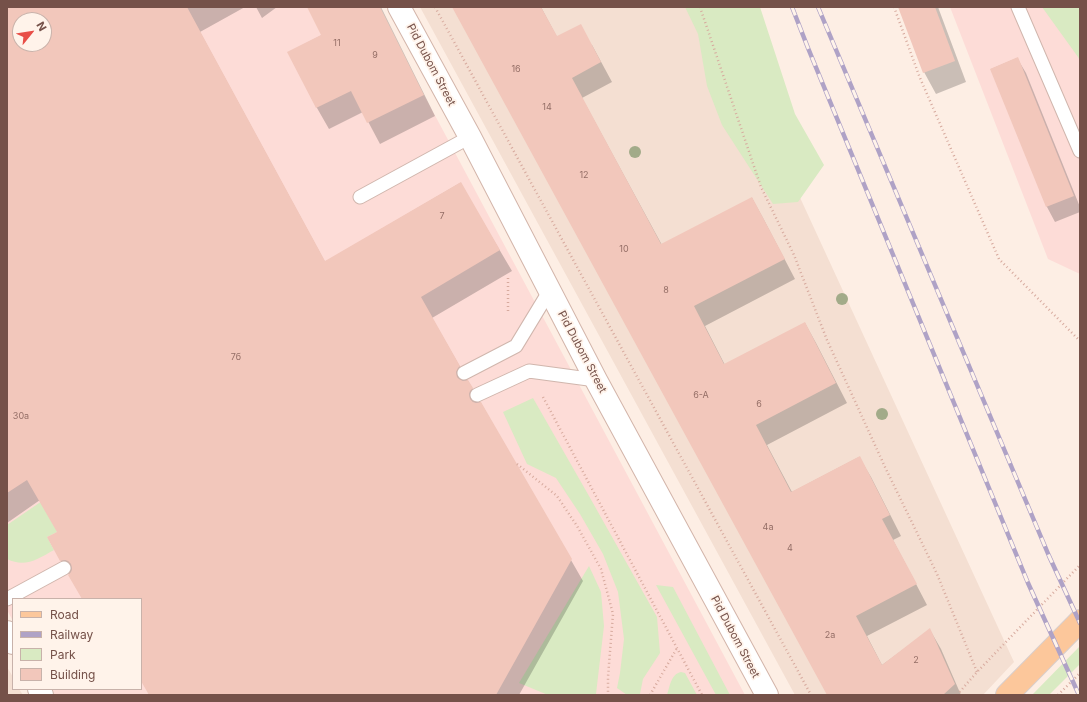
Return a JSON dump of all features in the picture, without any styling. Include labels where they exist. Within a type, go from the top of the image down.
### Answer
[{"type":"main road","points":[[1007,695],[1080,621]]},
{"type":"street","name":"Pid Dubom Street","points":[[400,7],[470,137],[596,380],[767,695]]},
{"type":"street","points":[[7,632],[12,641]]},
{"type":"lane","points":[[1018,7],[1080,151]]},
{"type":"lane","points":[[360,197],[470,137]]},
{"type":"lane","points":[[464,373],[516,346],[550,290]]},
{"type":"lane","points":[[477,395],[530,371],[596,380]]},
{"type":"lane","points":[[7,599],[64,568]]},
{"type":"path","points":[[435,7],[812,695]]},
{"type":"path","points":[[700,7],[761,187],[794,255],[827,340],[882,460],[937,574],[976,672]]},
{"type":"path","points":[[894,7],[920,78],[999,259],[1080,341]]},
{"type":"path","points":[[517,464],[557,496],[577,526],[601,569],[613,614],[608,695]]},
{"type":"path","points":[[957,695],[976,672],[1080,565]]},
{"type":"path","points":[[650,695],[677,648]]},
{"type":"path","points":[[1058,695],[1080,673]]},
{"type":"shaded area","points":[[7,7],[377,7],[745,695],[54,695],[52,690],[142,690],[142,598],[12,598],[12,619],[7,610]]},
{"type":"shaded area","points":[[420,7],[734,7],[785,165],[1014,662],[983,695],[795,695]]},
{"type":"shaded area","points":[[950,7],[1080,7],[1080,274],[1048,259]]},
{"type":"shaded area","points":[[7,667],[12,675],[12,690],[20,690],[23,695],[7,695]]},
{"type":"green space","points":[[685,7],[760,7],[795,114],[824,165],[798,202],[773,204],[722,125],[707,86],[698,34]]},
{"type":"green space","points":[[1042,7],[1080,7],[1080,61],[1078,57]]},
{"type":"green space","points":[[533,398],[657,617],[660,653],[643,679],[640,694],[627,695],[617,688],[624,639],[618,592],[603,554],[580,514],[556,478],[527,464],[503,412]]},
{"type":"green space","points":[[45,499],[57,532],[47,537],[54,550],[37,559],[26,562],[20,563],[7,559],[7,525]]},
{"type":"green space","points":[[589,566],[601,592],[604,626],[596,694],[548,695],[519,683]]},
{"type":"green space","points":[[656,585],[673,587],[730,695],[716,695]]},
{"type":"green space","points":[[1080,646],[1080,664],[1049,695],[1032,695]]},
{"type":"green space","points":[[681,672],[685,673],[697,695],[667,695],[673,678]]},
{"type":"building","points":[[7,7],[187,7],[325,261],[461,182],[500,250],[421,297],[460,366],[456,372],[457,377],[463,381],[468,380],[473,388],[469,394],[470,399],[476,403],[481,402],[572,559],[496,695],[149,695],[142,683],[142,598],[81,598],[68,575],[72,569],[71,564],[65,560],[60,561],[47,537],[57,532],[27,480],[7,493]]},
{"type":"building","points":[[307,7],[380,7],[424,95],[367,123],[351,91],[316,108],[287,52],[321,35]]},
{"type":"building","points":[[452,7],[541,7],[557,36],[581,24],[601,62],[572,78],[661,244],[752,197],[785,259],[694,306],[724,364],[805,322],[836,383],[756,425],[791,492],[860,456],[890,515],[882,519],[917,584],[856,616],[882,665],[930,628],[955,684],[943,695],[827,695]]},
{"type":"building","points":[[898,7],[935,7],[955,61],[923,73]]},
{"type":"building","points":[[1018,57],[1074,196],[1046,207],[990,69]]},
{"type":"railway","points":[[792,7],[1028,583],[1079,695]]},
{"type":"railway","points":[[818,7],[1049,556],[1080,623]]}]
